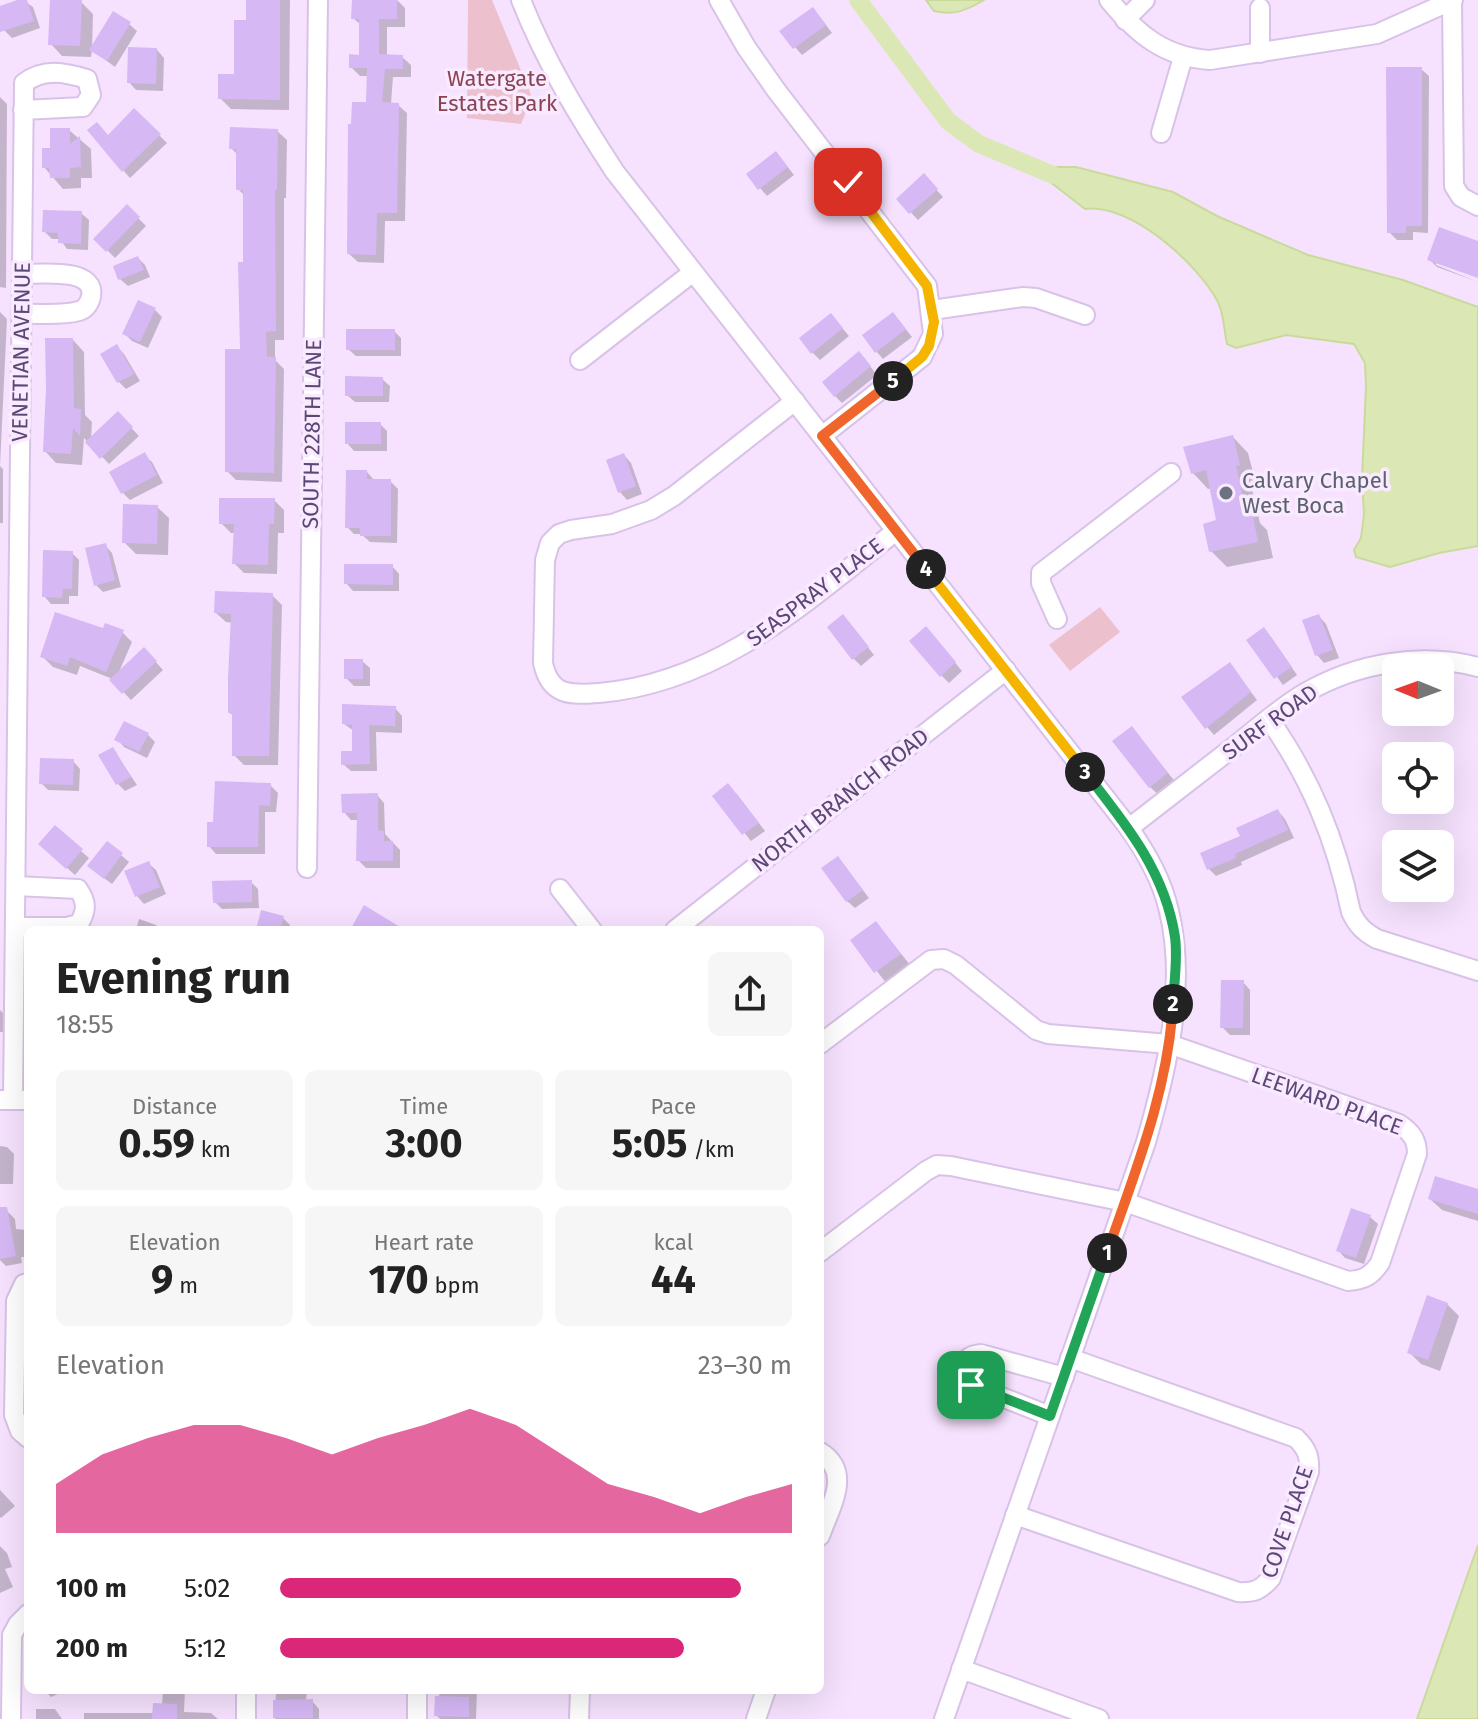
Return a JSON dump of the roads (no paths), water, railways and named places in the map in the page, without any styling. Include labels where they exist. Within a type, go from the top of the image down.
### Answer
[{"type":"street","name":"SOUTH 228TH LANE","points":[[307,868],[318,0]]},
{"type":"street","points":[[521,0],[554,72],[582,122],[624,184],[1129,828],[1159,880],[1175,937],[1169,1044],[1156,1106],[944,1719]]},
{"type":"street","points":[[719,0],[776,90],[927,286],[933,334],[922,357],[822,436]]},
{"type":"street","points":[[1109,0],[1125,20],[1152,42],[1183,57],[1223,60],[1315,42],[1377,34],[1452,0],[1454,186],[1461,197],[1478,206]]},
{"type":"street","points":[[1125,20],[1145,0]]},
{"type":"street","points":[[1260,8],[1260,53]]},
{"type":"street","points":[[1161,133],[1183,57]]},
{"type":"street","name":"VENETIAN AVENUE","points":[[14,1100],[23,110],[24,83],[37,73],[66,73],[87,79],[91,95],[83,107],[23,110]]},
{"type":"street","points":[[580,360],[692,273]]},
{"type":"street","points":[[21,314],[77,312],[86,308],[91,300],[91,288],[85,280],[73,275],[22,274]]},
{"type":"street","points":[[932,310],[1023,297],[1036,298],[1085,315]]},
{"type":"street","name":"SEASPRAY PLACE","points":[[795,401],[674,496],[625,520],[559,534],[550,543],[545,560],[543,663],[551,683],[563,692],[575,695],[618,691],[659,683],[699,668],[774,627],[896,531]]},
{"type":"street","points":[[1057,619],[1041,583],[1041,573],[1171,473]]},
{"type":"street","name":"SURF ROAD","points":[[1129,828],[1269,719],[1319,686],[1347,673],[1377,665],[1422,660],[1478,667]]},
{"type":"street","name":"NORTH BRANCH ROAD","points":[[680,926],[1006,670]]},
{"type":"street","points":[[1269,719],[1299,764],[1323,813],[1334,841],[1356,922],[1377,939],[1478,971]]},
{"type":"street","points":[[16,886],[78,889],[85,899],[85,912],[79,924],[71,926]]},
{"type":"street","points":[[560,889],[589,926]]},
{"type":"street","points":[[15,927],[24,927]]},
{"type":"street","points":[[824,1041],[931,960],[944,959],[956,965],[1036,1030],[1048,1034],[1169,1044]]},
{"type":"street","name":"LEEWARD PLACE","points":[[1125,1202],[1348,1281],[1361,1281],[1373,1274],[1380,1263],[1417,1154],[1416,1140],[1410,1131],[1399,1124],[1169,1044]]},
{"type":"street","points":[[824,1249],[937,1165],[1125,1202]]},
{"type":"street","points":[[24,1284],[16,1301],[14,1415],[24,1434]]},
{"type":"street","points":[[1050,1416],[971,1385],[963,1374],[965,1363],[974,1354],[981,1354],[1064,1377]]},
{"type":"street","name":"COVE PLACE","points":[[1015,1515],[1238,1592],[1251,1593],[1263,1588],[1271,1578],[1304,1485],[1310,1459],[1306,1447],[1296,1438],[1070,1358]]},
{"type":"street","points":[[824,1455],[834,1461],[839,1473],[824,1525]]},
{"type":"street","points":[[11,1719],[12,1635],[24,1618]]},
{"type":"street","points":[[961,1669],[1099,1719]]},
{"type":"street","points":[[246,1694],[246,1719]]},
{"type":"street","points":[[417,1694],[417,1719]]},
{"type":"street","points":[[579,1719],[580,1694]]},
{"type":"street","points":[[756,1719],[765,1694]]},
{"type":"waterway","points":[[858,0],[948,121],[979,144],[1053,175]]},
{"type":"place","name":"Calvary Chapel West Boca","points":[[1226,493]]},
{"type":"park label","name":"Watergate Estates Park","points":[[497,90]]}]
